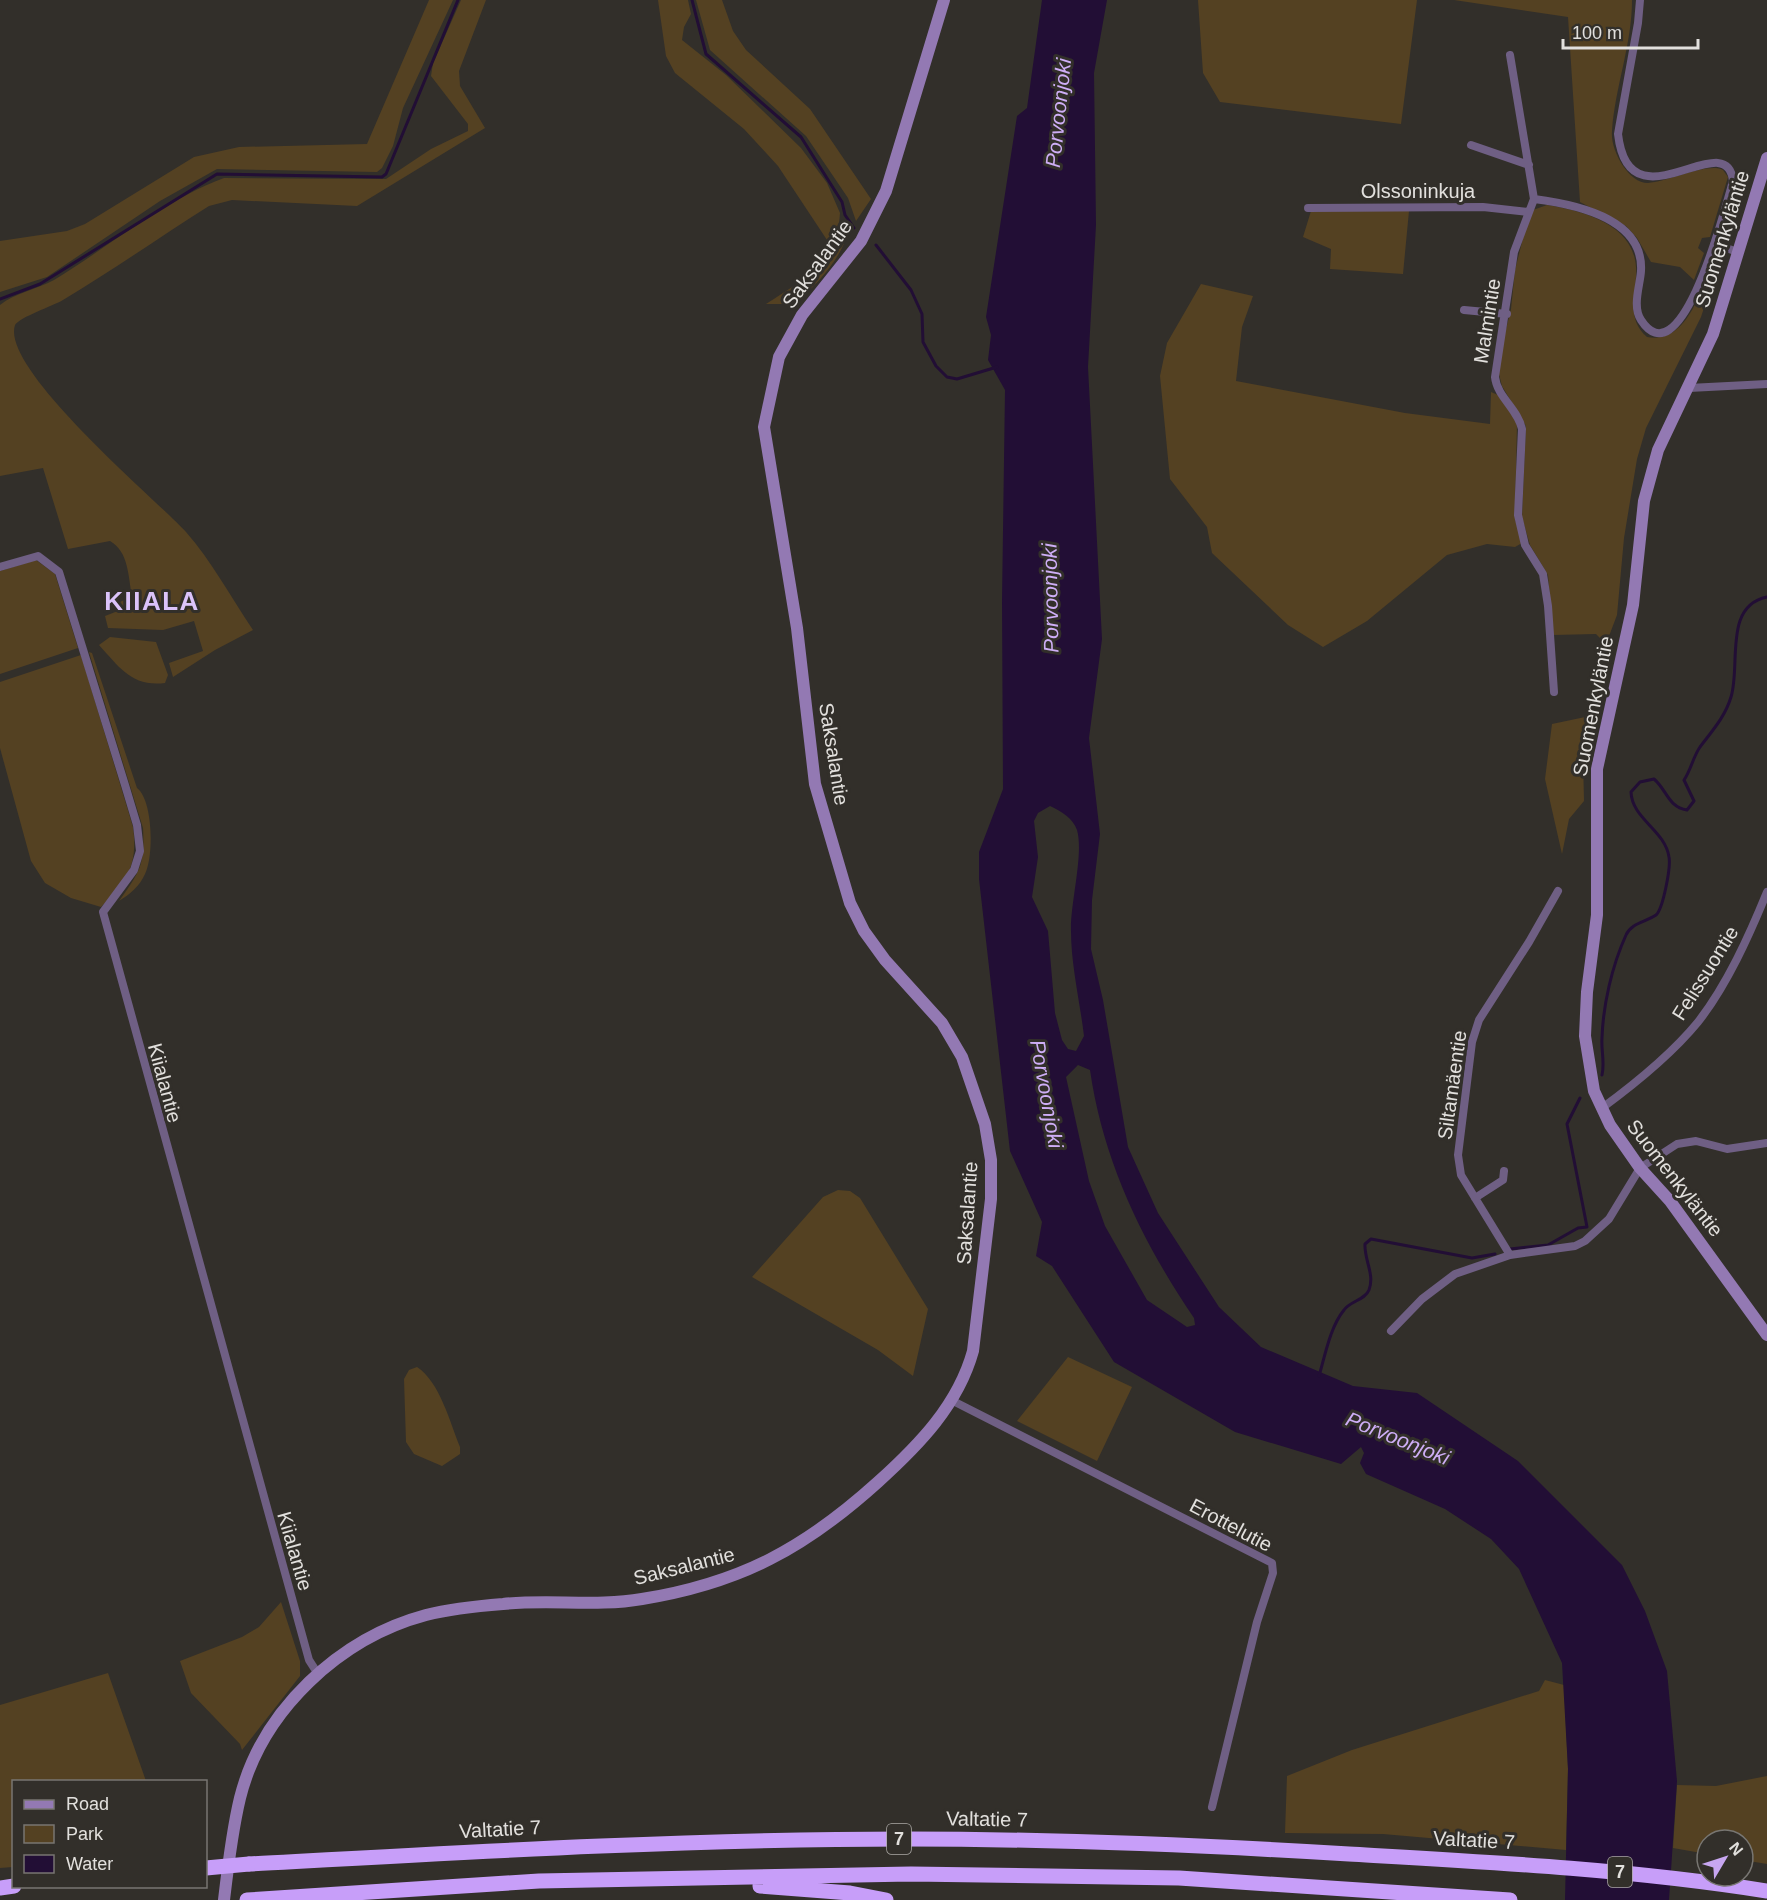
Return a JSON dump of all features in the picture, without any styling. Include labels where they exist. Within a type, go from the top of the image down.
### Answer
[{"type":"highway","name":"Valtatie 7","points":[[207,1868],[542,1848],[906,1839],[1183,1844],[1550,1865],[1690,1879],[1767,1891]]},
{"type":"highway","name":"7","points":[[249,1900],[539,1881],[911,1874],[1179,1878],[1510,1900]]},
{"type":"highway","points":[[607,1881],[796,1888],[886,1900]]},
{"type":"street","name":"Saksalantie","points":[[224,1900],[240,1797],[253,1761],[269,1730],[292,1700],[318,1674],[349,1651],[381,1632],[427,1615],[504,1604],[640,1600],[696,1588],[747,1572],[799,1544],[841,1515],[904,1458],[953,1401],[966,1375],[973,1351],[990,1210],[991,1160],[985,1124],[962,1058],[942,1023],[885,960],[864,931],[850,903],[815,784],[797,628],[764,427],[779,357],[802,315],[861,241],[886,191],[944,0]]},
{"type":"street","points":[[1510,54],[1534,199],[1581,207],[1614,224],[1629,235],[1641,262],[1638,315],[1646,326],[1657,332],[1671,329],[1685,314],[1714,244],[1732,181],[1732,171],[1724,163],[1712,161],[1663,177],[1643,176],[1630,167],[1620,150],[1618,134],[1640,0]]},
{"type":"street","points":[[1471,145],[1528,165]]},
{"type":"street","name":"Suomenkyläntie","points":[[1767,158],[1713,334],[1658,450],[1649,479],[1640,531],[1633,605],[1597,770],[1597,915],[1587,992],[1585,1036],[1590,1073],[1610,1125],[1640,1168],[1670,1201],[1767,1335]]},
{"type":"street","name":"Malmintie","points":[[1534,199],[1515,252],[1507,314],[1497,354],[1496,382],[1522,429],[1518,515],[1525,545],[1543,574],[1548,606],[1554,692]]},
{"type":"street","name":"Olssoninkuja","points":[[1308,208],[1483,207],[1528,212]]},
{"type":"street","points":[[1714,244],[1738,252]]},
{"type":"street","points":[[1464,310],[1507,314]]},
{"type":"street","points":[[1689,388],[1767,384]]},
{"type":"street","name":"Kiialantie","points":[[0,567],[38,556],[58,572],[137,825],[140,851],[134,870],[103,912],[305,1648],[318,1674]]},
{"type":"street","name":"Siltamäentie","points":[[1510,1255],[1461,1175],[1458,1155],[1475,1028],[1558,891]]},
{"type":"street","name":"Felissuontie","points":[[1602,1108],[1640,1081],[1698,1022],[1763,912],[1767,892]]},
{"type":"street","points":[[1391,1331],[1422,1299],[1455,1274],[1510,1255],[1575,1246],[1585,1241],[1609,1219],[1640,1168],[1677,1144],[1696,1141],[1727,1149],[1767,1143]]},
{"type":"street","points":[[1475,1198],[1503,1180],[1504,1170]]},
{"type":"street","name":"Erottelutie","points":[[953,1401],[1272,1563],[1273,1573],[1257,1622],[1212,1807]]},
{"type":"green space","points":[[429,0],[453,0],[403,108],[393,146],[382,168],[377,172],[217,169],[160,201],[47,277],[0,292],[0,241],[67,231],[85,224],[194,157],[239,147],[367,144]]},
{"type":"green space","points":[[461,0],[486,0],[459,71],[460,86],[485,128],[357,206],[232,200],[209,206],[82,289],[15,325],[17,345],[31,371],[84,433],[186,532],[213,567],[253,630],[215,650],[173,677],[169,663],[203,651],[194,621],[163,630],[108,628],[105,616],[123,609],[120,602],[132,596],[127,565],[121,551],[110,541],[68,549],[43,468],[0,476],[0,305],[12,297],[54,280],[158,211],[224,178],[386,179],[431,149],[468,131],[468,124],[431,76],[433,63]]},
{"type":"green space","points":[[658,0],[688,0],[691,14],[684,27],[682,40],[726,75],[801,148],[827,183],[840,213],[839,224],[845,241],[830,267],[796,304],[766,304],[812,272],[831,246],[778,166],[744,129],[675,73],[666,56]]},
{"type":"green space","points":[[696,0],[722,0],[733,31],[746,50],[810,109],[871,199],[856,221],[848,198],[806,136],[710,50]]},
{"type":"green space","points":[[1198,0],[1417,0],[1401,124],[1220,102],[1203,73]]},
{"type":"green space","points":[[1454,0],[1632,0],[1629,33],[1612,131],[1617,155],[1627,171],[1641,182],[1656,182],[1698,170],[1716,168],[1723,170],[1728,177],[1710,237],[1702,238],[1698,248],[1704,253],[1694,280],[1680,267],[1651,262],[1637,238],[1626,226],[1580,202],[1568,17]]},
{"type":"green space","points":[[1547,205],[1575,211],[1604,222],[1626,240],[1633,252],[1636,267],[1634,313],[1640,329],[1647,337],[1661,337],[1674,332],[1684,322],[1699,296],[1715,254],[1722,253],[1701,317],[1646,428],[1637,459],[1624,538],[1617,615],[1606,644],[1596,634],[1553,635],[1548,575],[1530,545],[1522,517],[1526,426],[1502,386],[1499,374],[1502,345],[1511,309],[1515,270],[1524,234],[1533,210]]},
{"type":"green space","points":[[1311,211],[1409,211],[1403,274],[1330,269],[1331,249],[1303,237]]},
{"type":"green space","points":[[1201,284],[1253,296],[1242,327],[1236,381],[1405,413],[1490,424],[1491,392],[1498,395],[1517,422],[1515,519],[1522,543],[1515,547],[1487,544],[1447,555],[1367,621],[1323,647],[1288,625],[1212,553],[1207,527],[1170,479],[1160,376],[1167,343]]},
{"type":"green space","points":[[36,560],[55,574],[78,648],[0,674],[0,571]]},
{"type":"green space","points":[[110,637],[156,642],[168,675],[165,683],[135,679],[120,668],[99,645]]},
{"type":"green space","points":[[89,652],[92,653],[137,788],[142,794],[149,816],[151,842],[148,866],[134,890],[119,901],[140,867],[143,828]]},
{"type":"green space","points":[[81,655],[133,827],[134,851],[129,871],[118,889],[101,907],[71,898],[45,883],[31,861],[0,748],[0,682]]},
{"type":"green space","points":[[1590,716],[1583,758],[1584,801],[1569,819],[1562,854],[1545,779],[1552,724]]},
{"type":"green space","points":[[838,1190],[850,1191],[860,1198],[928,1309],[913,1376],[878,1350],[752,1277],[823,1197]]},
{"type":"green space","points":[[1068,1357],[1132,1387],[1097,1461],[1017,1421]]},
{"type":"green space","points":[[417,1367],[432,1382],[438,1393],[460,1447],[460,1454],[442,1466],[414,1454],[406,1442],[404,1379],[409,1370]]},
{"type":"green space","points":[[281,1602],[300,1661],[300,1676],[242,1750],[240,1744],[191,1693],[180,1661],[242,1637],[259,1627]]},
{"type":"green space","points":[[108,1673],[146,1780],[12,1780],[12,1867],[0,1868],[0,1705]]},
{"type":"green space","points":[[1545,1680],[1564,1685],[1568,1769],[1566,1850],[1383,1834],[1285,1833],[1287,1776],[1352,1750],[1539,1691]]},
{"type":"green space","points":[[1767,1776],[1767,1864],[1755,1862],[1755,1828],[1695,1828],[1695,1852],[1673,1848],[1677,1785],[1716,1786]]},
{"type":"water","name":"Porvoonjoki","points":[[1042,0],[1107,0],[1094,73],[1096,225],[1088,367],[1102,639],[1089,738],[1100,834],[1092,900],[1091,949],[1103,1000],[1128,1147],[1158,1213],[1219,1307],[1261,1347],[1353,1386],[1417,1393],[1518,1461],[1622,1565],[1645,1611],[1667,1671],[1677,1781],[1669,1900],[1565,1900],[1568,1769],[1562,1663],[1519,1569],[1491,1539],[1445,1509],[1366,1474],[1360,1463],[1364,1453],[1361,1447],[1341,1464],[1235,1432],[1114,1362],[1052,1266],[1036,1256],[1042,1222],[1010,1151],[979,879],[979,852],[1003,789],[1002,601],[1005,390],[988,360],[991,335],[986,317],[1017,116],[1027,108]],"holes":[[[1050,806],[1070,818],[1077,830],[1079,840],[1072,907],[1071,944],[1084,1036],[1076,1051],[1068,1049],[1062,1040],[1055,1013],[1048,931],[1032,897],[1038,857],[1034,821],[1038,813]],[[1078,1065],[1090,1070],[1105,1137],[1128,1200],[1158,1260],[1194,1318],[1195,1325],[1187,1327],[1147,1300],[1105,1226],[1089,1181],[1066,1077]]]},
{"type":"waterway","points":[[0,299],[40,284],[217,174],[382,177],[386,174],[458,0]]},
{"type":"waterway","points":[[692,0],[706,54],[801,137],[842,202],[845,215],[854,228]]},
{"type":"waterway","points":[[876,245],[911,290],[922,314],[923,342],[936,366],[947,377],[957,379],[997,367]]},
{"type":"waterway","points":[[1602,1075],[1604,1012],[1616,960],[1628,931],[1659,911],[1669,869],[1669,857],[1662,839],[1637,810],[1631,792],[1640,782],[1654,779],[1672,802],[1681,808],[1687,810],[1694,801],[1684,780],[1698,751],[1722,717],[1731,697],[1739,624],[1744,612],[1753,603],[1767,597]]},
{"type":"waterway","points":[[1510,1249],[1548,1245],[1578,1228],[1587,1227],[1567,1124],[1580,1098]]},
{"type":"waterway","points":[[1319,1376],[1328,1342],[1339,1317],[1347,1307],[1369,1290],[1371,1278],[1365,1244],[1371,1239],[1472,1258],[1495,1254]]},
{"type":"district","name":"KIIALA","points":[[152,601]]}]
